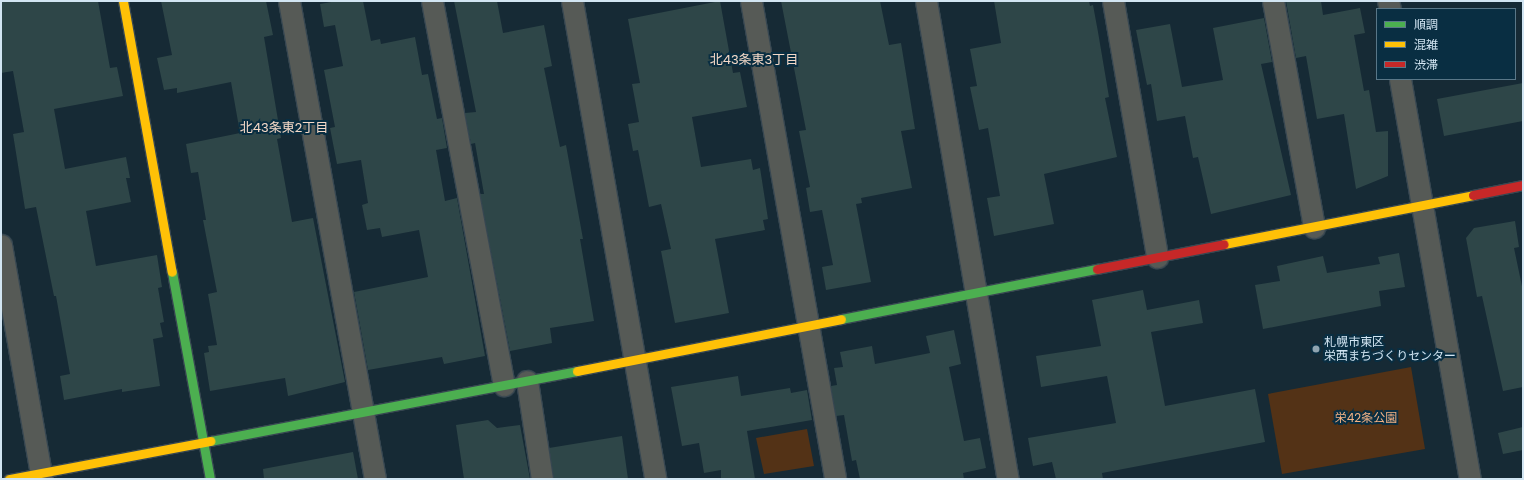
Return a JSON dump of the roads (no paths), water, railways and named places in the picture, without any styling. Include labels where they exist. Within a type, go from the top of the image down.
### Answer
[{"type":"street","points":[[123,1],[210,479]]},
{"type":"street","points":[[290,1],[375,479]]},
{"type":"street","points":[[432,1],[504,385]]},
{"type":"street","points":[[572,1],[633,360],[655,479]]},
{"type":"street","points":[[751,1],[835,479]]},
{"type":"street","points":[[926,1],[1008,479]]},
{"type":"street","points":[[1113,1],[1157,257]]},
{"type":"street","points":[[1272,1],[1314,227]]},
{"type":"street","points":[[1400,80],[1415,173],[1424,205],[1470,479]]},
{"type":"street","points":[[9,479],[41,476],[1523,185]]},
{"type":"street","points":[[1,245],[41,476]]},
{"type":"street","points":[[527,381],[542,479]]},
{"type":"place","name":"札幌市東区 栄西まちづくりセンター","points":[[1316,349]]},
{"type":"district","name":"北43条東3丁目","points":[[754,60]]},
{"type":"district","name":"北43条東2丁目","points":[[284,128]]},
{"type":"park label","name":"栄42条公園","points":[[1366,418]]}]
